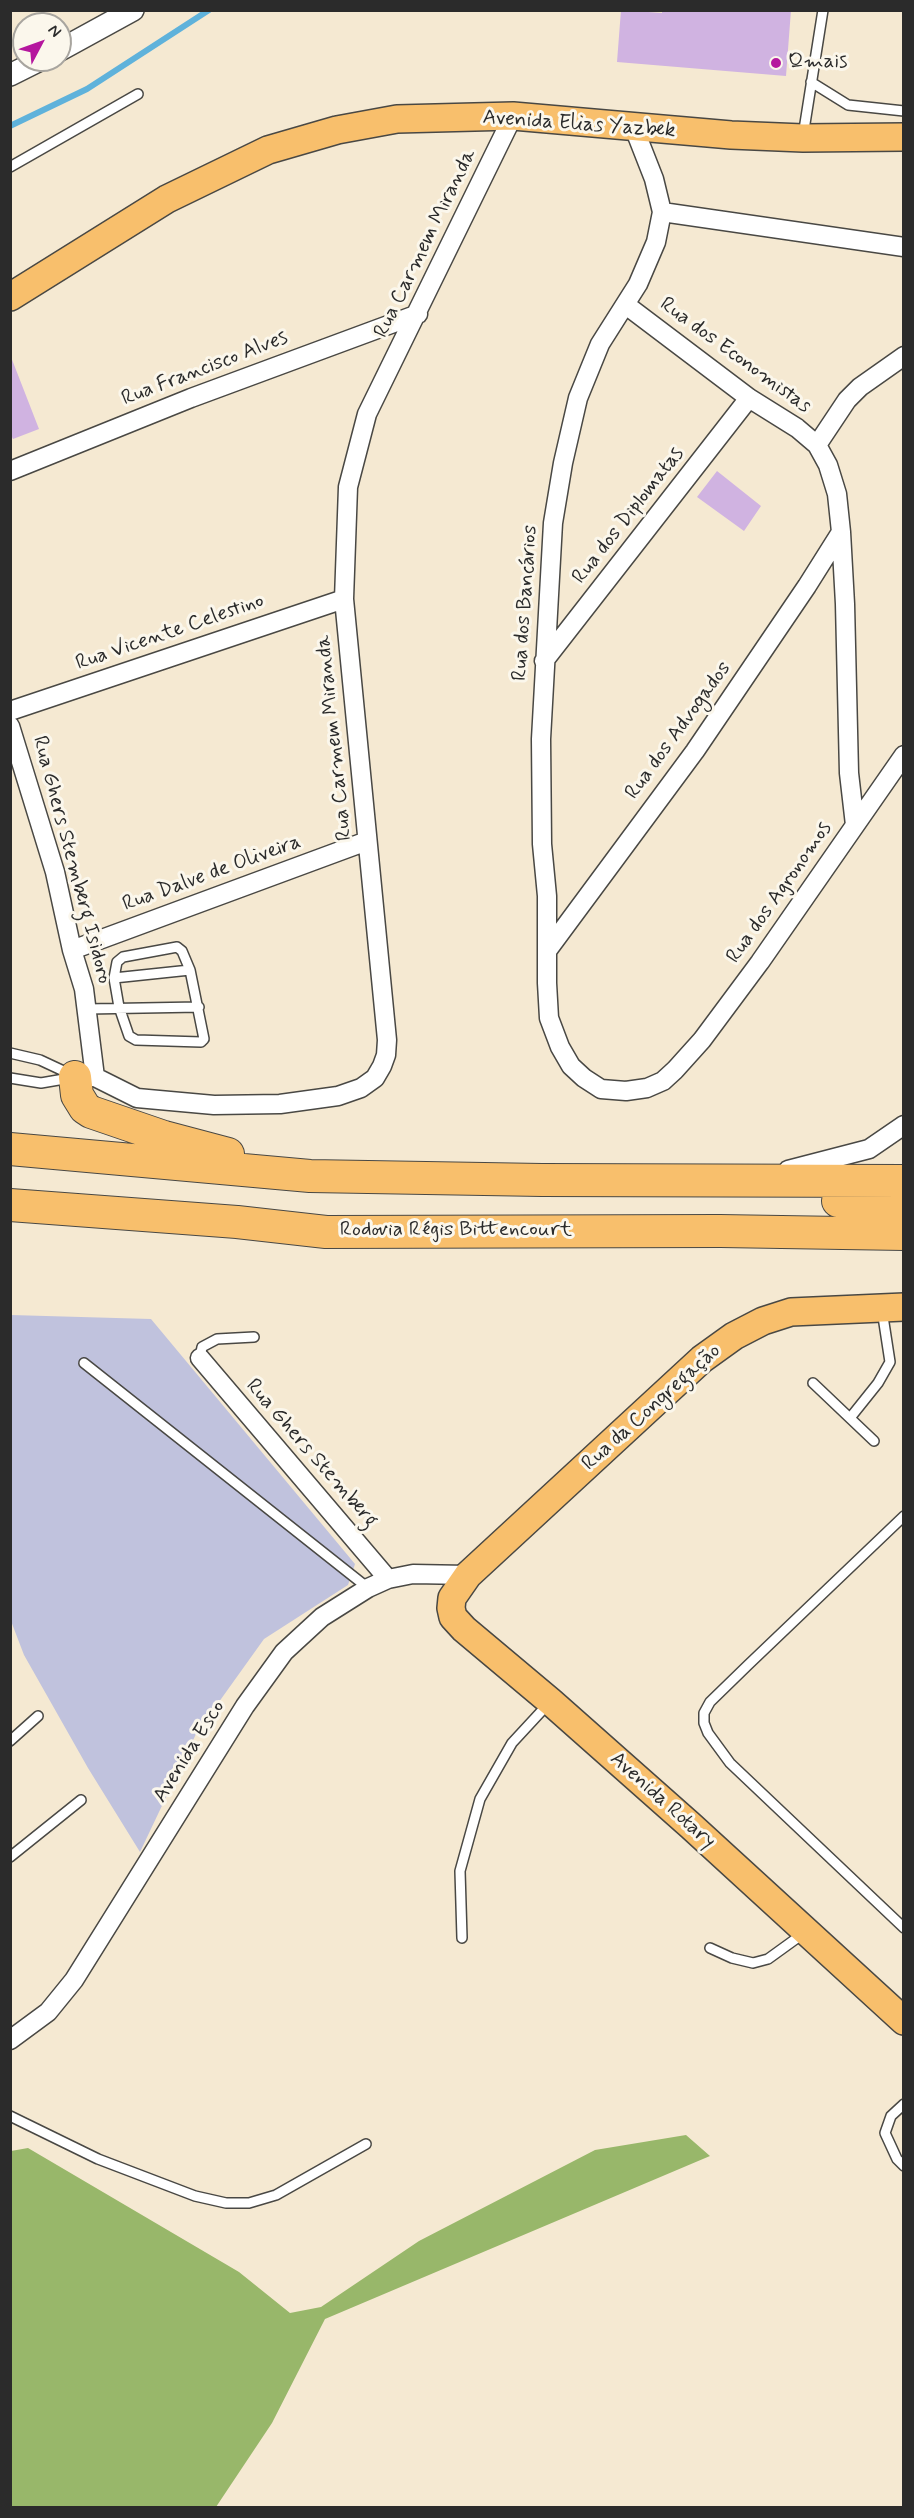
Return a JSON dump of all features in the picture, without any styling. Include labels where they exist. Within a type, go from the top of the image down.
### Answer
[{"type":"highway","points":[[85,1077],[77,1095],[92,1112],[164,1137],[310,1176]]},
{"type":"highway","points":[[10,1149],[310,1176],[542,1180],[903,1181]]},
{"type":"highway","points":[[719,1180],[788,1170],[903,1166]]},
{"type":"highway","points":[[542,1180],[744,1198],[903,1204]]},
{"type":"highway","name":"Rodovia Régis Bittencourt","points":[[10,1205],[237,1222],[326,1232],[720,1231],[903,1234]]},
{"type":"main road","name":"Avenida Elias Yazbek","points":[[10,297],[23,283],[167,199],[268,150],[337,130],[397,119],[513,116],[634,128],[803,138],[903,137]]},
{"type":"main road","name":"Rua da Congregação","points":[[468,1575],[702,1359],[734,1336],[763,1321],[791,1312],[893,1307]]},
{"type":"main road","name":"Avenida Rotary","points":[[468,1575],[452,1598],[453,1617],[551,1702],[903,2021]]},
{"type":"street","points":[[72,43],[133,10]]},
{"type":"street","name":"Rua Carmem Miranda","points":[[85,1077],[137,1098],[214,1105],[280,1104],[338,1095],[360,1088],[375,1078],[386,1055],[387,1040],[344,599],[348,487],[367,414],[418,314],[513,116]]},
{"type":"street","name":"Rua dos Bancários","points":[[549,1018],[547,896],[542,844],[541,740],[553,523],[563,463],[578,398],[600,344],[638,284],[656,242],[662,212],[654,178],[634,128]]},
{"type":"street","points":[[662,212],[903,247]]},
{"type":"street","name":"Rua dos Economistas","points":[[626,305],[749,398],[797,428],[817,445]]},
{"type":"street","name":"Rua Francisco Alves","points":[[10,471],[191,398],[418,314]]},
{"type":"street","points":[[817,445],[847,400],[860,387],[903,356]]},
{"type":"street","name":"Rua dos Diplomatas","points":[[544,661],[749,398]]},
{"type":"street","name":"Rua dos Agronomos","points":[[549,1018],[560,1047],[571,1065],[584,1078],[602,1089],[626,1091],[647,1088],[663,1081],[702,1040],[855,825],[849,773],[841,532],[837,494],[828,465],[817,445]]},
{"type":"street","name":"Rua dos Advogados","points":[[547,951],[695,751],[841,532]]},
{"type":"street","name":"Rua Vicente Celestino","points":[[10,711],[344,599]]},
{"type":"street","name":"Rua Ghers Stemberg Isidoro","points":[[10,726],[55,872],[87,1009],[85,1077]]},
{"type":"street","points":[[855,825],[903,755]]},
{"type":"street","name":"Rua Dalve de Oliveira","points":[[72,950],[368,841]]},
{"type":"street","points":[[788,1170],[869,1149],[903,1125]]},
{"type":"street","name":"Rua Ghers Stemberg","points":[[200,1358],[388,1579]]},
{"type":"street","name":"Avenida Esco","points":[[10,2040],[48,2012],[74,1980],[245,1706],[284,1652],[322,1617],[368,1588],[388,1579],[413,1574],[468,1575]]},
{"type":"lane","points":[[803,138],[822,10]]},
{"type":"lane","points":[[811,82],[848,105],[903,111]]},
{"type":"lane","points":[[10,167],[138,94]]},
{"type":"lane","points":[[177,947],[182,951],[190,970],[204,1039],[201,1042],[136,1041],[129,1036],[119,1007],[114,978],[117,962],[123,957],[177,947]]},
{"type":"lane","points":[[114,978],[190,970]]},
{"type":"lane","points":[[87,1009],[199,1007]]},
{"type":"lane","points":[[10,1053],[40,1060],[85,1077]]},
{"type":"lane","points":[[10,1078],[41,1083],[85,1077]]},
{"type":"lane","points":[[850,1418],[878,1383],[890,1362],[893,1307]]},
{"type":"lane","points":[[200,1358],[202,1347],[218,1339],[254,1337]]},
{"type":"lane","points":[[84,1363],[368,1588]]},
{"type":"lane","points":[[813,1383],[874,1441]]},
{"type":"lane","points":[[903,1516],[710,1702],[704,1713],[704,1723],[708,1733],[730,1763],[903,1928]]},
{"type":"lane","points":[[462,1938],[460,1871],[480,1799],[512,1743],[551,1702]]},
{"type":"lane","points":[[10,1741],[38,1716]]},
{"type":"lane","points":[[10,1857],[81,1800]]},
{"type":"lane","points":[[710,1948],[732,1958],[753,1963],[768,1959],[806,1932]]},
{"type":"lane","points":[[903,2104],[891,2116],[885,2133],[897,2159],[903,2166]]},
{"type":"lane","points":[[10,2116],[98,2158],[195,2196],[225,2203],[249,2203],[276,2195],[366,2144]]},
{"type":"shaded area","points":[[11,1315],[151,1319],[355,1564],[348,1585],[264,1639],[196,1734],[140,1852],[88,1768],[24,1655],[11,1621]]},
{"type":"green space","points":[[686,2135],[710,2156],[325,2319],[272,2423],[216,2507],[11,2507],[11,2151],[28,2148],[239,2272],[290,2313],[321,2307],[419,2241],[595,2150]]},
{"type":"building","points":[[621,10],[662,13],[662,10],[791,10],[786,76],[617,62]]},
{"type":"building","points":[[11,357],[39,429],[13,439],[10,433]]},
{"type":"building","points":[[717,471],[761,506],[744,531],[697,497]]},
{"type":"waterway","points":[[10,126],[87,89],[209,10]]},
{"type":"place","name":"Qmais","points":[[776,63]]}]
